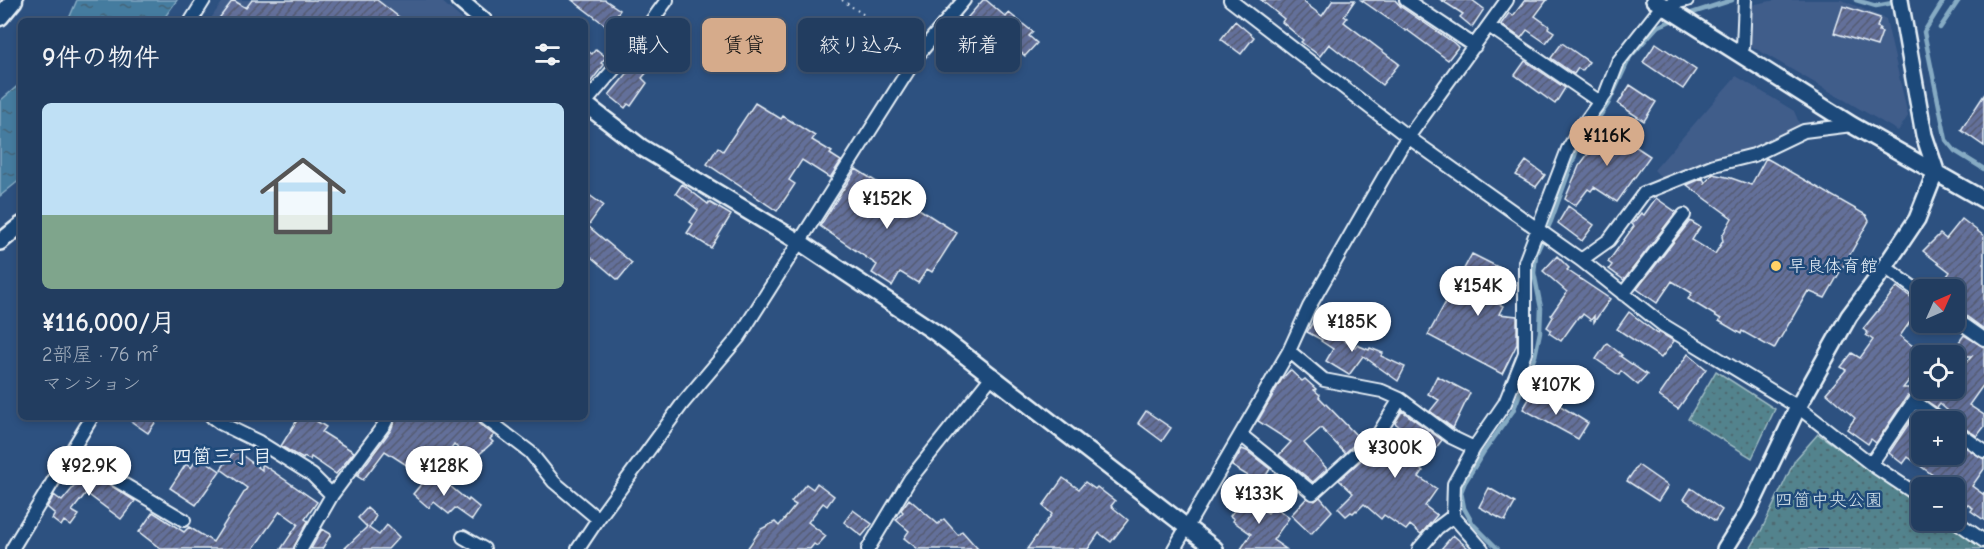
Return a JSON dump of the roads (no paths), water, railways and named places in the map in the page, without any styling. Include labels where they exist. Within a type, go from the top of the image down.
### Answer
[{"type":"main road","points":[[0,17],[14,0]]},
{"type":"street","points":[[193,18],[204,0]]},
{"type":"street","points":[[459,0],[480,18]]},
{"type":"street","points":[[588,100],[631,49],[667,0]]},
{"type":"street","points":[[578,549],[682,403],[740,337],[917,58],[964,0]]},
{"type":"street","points":[[1406,0],[1475,46]]},
{"type":"street","points":[[1174,549],[1289,351],[1309,307],[1408,137],[1507,0]]},
{"type":"street","points":[[1482,549],[1453,516],[1454,484],[1474,448],[1505,403],[1525,353],[1525,262],[1568,149],[1606,93],[1618,62],[1662,5],[1687,0]]},
{"type":"street","points":[[1739,54],[1743,47],[1745,1]]},
{"type":"street","points":[[1235,2],[1408,137],[1581,261],[1663,325],[1798,407],[1871,464],[1911,491]]},
{"type":"street","points":[[1662,5],[1852,125],[1984,200]]},
{"type":"street","points":[[1725,549],[1748,512],[1798,407],[1849,316],[1917,219],[1936,171],[1924,135],[1902,7]]},
{"type":"street","points":[[1489,26],[1600,102]]},
{"type":"street","points":[[588,106],[641,147],[801,243],[936,333],[1215,549]]},
{"type":"street","points":[[1581,261],[1609,240],[1644,193],[1714,165],[1754,155],[1804,131],[1852,125]]},
{"type":"street","points":[[1623,294],[1684,215]]},
{"type":"street","points":[[0,242],[18,227]]},
{"type":"street","points":[[1885,267],[1911,286]]},
{"type":"street","points":[[1965,326],[1984,339]]},
{"type":"street","points":[[1289,351],[1324,380],[1382,391],[1400,399],[1450,437],[1474,448]]},
{"type":"street","points":[[869,549],[910,479],[993,375]]},
{"type":"street","points":[[1241,435],[1313,493],[1379,433],[1400,399]]},
{"type":"street","points":[[1871,464],[1914,401],[1928,411]]},
{"type":"street","points":[[12,549],[90,420]]},
{"type":"street","points":[[216,420],[259,442],[312,475],[332,495]]},
{"type":"street","points":[[301,549],[332,495],[386,420]]},
{"type":"street","points":[[488,420],[530,452],[554,482],[598,519]]},
{"type":"street","points":[[1965,438],[1984,451]]},
{"type":"street","points":[[74,448],[116,480],[184,520]]},
{"type":"street","points":[[1419,549],[1437,528],[1453,516]]},
{"type":"street","points":[[1965,528],[1984,541]]},
{"type":"street","points":[[463,537],[484,549]]},
{"type":"water","points":[[77,0],[177,0],[164,18],[69,18]]},
{"type":"water","points":[[18,86],[18,181],[0,196],[0,101]]},
{"type":"waterway","points":[[1686,15],[1732,0]]},
{"type":"waterway","points":[[1856,0],[1876,6],[1908,0]]},
{"type":"waterway","points":[[1944,0],[1924,32],[1946,140],[1955,151],[1984,169]]},
{"type":"waterway","points":[[1940,28],[1959,0]]},
{"type":"waterway","points":[[1498,549],[1473,524],[1464,508],[1461,492],[1483,453],[1513,411],[1535,356],[1540,332],[1541,308],[1534,273],[1536,254],[1551,221],[1577,150],[1608,104],[1630,57],[1657,27],[1675,19]]},
{"type":"place","name":"早良体育館","points":[[1776,266]]},
{"type":"district","name":"四箇三丁目","points":[[222,456]]},
{"type":"park label","name":"四箇中央公園","points":[[1829,500]]}]
